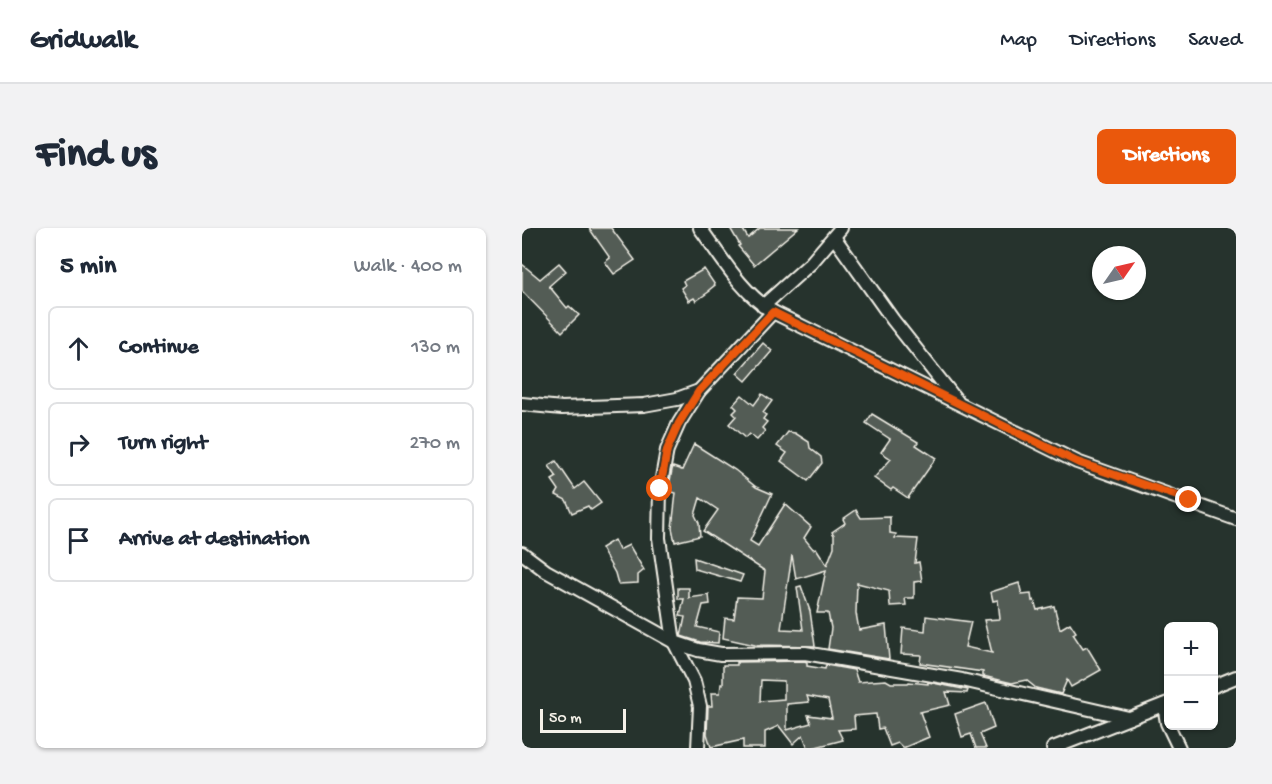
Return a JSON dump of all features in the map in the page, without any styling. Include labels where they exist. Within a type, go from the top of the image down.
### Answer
[{"type":"street","points":[[700,228],[741,285],[768,309],[1077,462],[1236,519]]},
{"type":"street","points":[[698,748],[700,706],[694,681],[675,642],[659,538],[660,489],[667,450],[679,423],[699,391],[837,232],[893,320],[959,403]]},
{"type":"street","points":[[522,404],[562,408],[644,405],[663,403],[699,391]]},
{"type":"street","points":[[522,553],[546,572],[675,642],[698,650],[721,654],[805,653],[962,680],[1129,718]]},
{"type":"street","points":[[1218,684],[1236,679]]},
{"type":"street","points":[[1053,748],[1164,705]]},
{"type":"street","points":[[1170,730],[1179,748]]},
{"type":"building","points":[[589,228],[611,228],[635,260],[614,274],[605,262],[610,258]]},
{"type":"building","points":[[730,228],[742,228],[748,238],[760,228],[798,228],[754,265],[738,246],[740,245]]},
{"type":"building","points":[[559,263],[566,271],[549,286],[567,308],[569,306],[579,315],[562,332],[522,291],[522,264],[540,279]]},
{"type":"building","points":[[704,269],[715,285],[696,301],[694,298],[689,301],[681,288],[685,285],[683,281]]},
{"type":"building","points":[[763,343],[772,351],[746,381],[737,373]]},
{"type":"building","points":[[762,394],[772,401],[763,413],[766,415],[763,419],[767,422],[762,428],[765,431],[757,440],[749,434],[745,438],[729,424],[736,416],[733,413],[737,409],[733,405],[742,395],[754,405]]},
{"type":"building","points":[[872,414],[918,442],[916,445],[936,458],[908,498],[874,478],[891,459],[881,452],[890,439],[866,423]]},
{"type":"building","points":[[788,432],[795,433],[809,442],[810,448],[821,457],[822,463],[808,481],[781,461],[787,453],[777,446]]},
{"type":"building","points":[[694,444],[735,470],[756,487],[772,494],[750,541],[758,546],[785,504],[811,527],[804,538],[813,549],[816,548],[827,565],[834,547],[832,532],[845,523],[843,519],[856,510],[861,518],[890,517],[890,533],[896,534],[895,538],[918,539],[915,563],[919,562],[922,581],[914,582],[914,598],[905,598],[906,605],[890,606],[889,591],[857,583],[856,613],[859,630],[886,625],[889,659],[828,649],[831,628],[828,613],[817,613],[826,570],[796,579],[792,555],[781,629],[803,630],[797,587],[801,586],[810,611],[815,646],[755,645],[723,638],[725,618],[734,619],[737,597],[762,598],[765,571],[703,531],[718,510],[700,498],[695,515],[699,523],[700,536],[675,542],[672,528],[676,493],[668,491],[672,470],[673,467],[682,470]]},
{"type":"building","points":[[556,461],[575,489],[584,482],[601,503],[591,510],[588,506],[572,513],[566,500],[556,495],[559,490],[552,480],[557,477],[549,466]]},
{"type":"building","points":[[614,540],[619,550],[629,545],[644,570],[638,575],[638,583],[618,584],[615,573],[601,548]]},
{"type":"building","points":[[694,558],[743,575],[740,582],[695,569]]},
{"type":"building","points":[[1019,583],[1022,595],[1031,594],[1037,610],[1054,606],[1060,629],[1070,623],[1076,632],[1073,634],[1083,649],[1087,647],[1101,670],[1071,687],[1067,680],[1061,694],[1036,688],[1026,680],[1012,683],[983,676],[983,672],[920,663],[921,655],[901,654],[903,628],[925,631],[926,616],[971,622],[965,647],[992,653],[984,620],[1000,619],[998,600],[993,601],[991,592]]},
{"type":"building","points":[[678,588],[689,588],[689,598],[709,595],[710,604],[703,605],[697,627],[719,632],[718,643],[700,642],[681,636],[685,617],[680,616],[684,599],[678,599]]},
{"type":"building","points":[[804,661],[807,662],[807,666],[825,669],[826,665],[854,670],[858,682],[886,680],[891,683],[928,684],[928,682],[968,690],[967,693],[946,692],[950,705],[920,712],[929,737],[903,748],[898,743],[890,746],[883,728],[878,729],[876,714],[854,716],[855,729],[838,730],[843,740],[812,748],[808,748],[803,735],[793,744],[779,726],[765,732],[765,748],[743,748],[743,740],[711,747],[707,734],[708,706],[712,706],[711,693],[720,693],[721,684],[723,684],[723,665],[737,665],[737,662]],"holes":[[[761,680],[784,681],[784,699],[760,701]],[[807,696],[828,700],[832,718],[808,715],[811,723],[787,730],[787,704],[809,702]]]},
{"type":"building","points":[[986,703],[994,728],[980,734],[986,748],[976,748],[971,734],[962,737],[955,714]]},
{"type":"route","points":[[660,489],[667,450],[679,423],[699,391],[773,312],[1077,462],[1189,500]]}]
